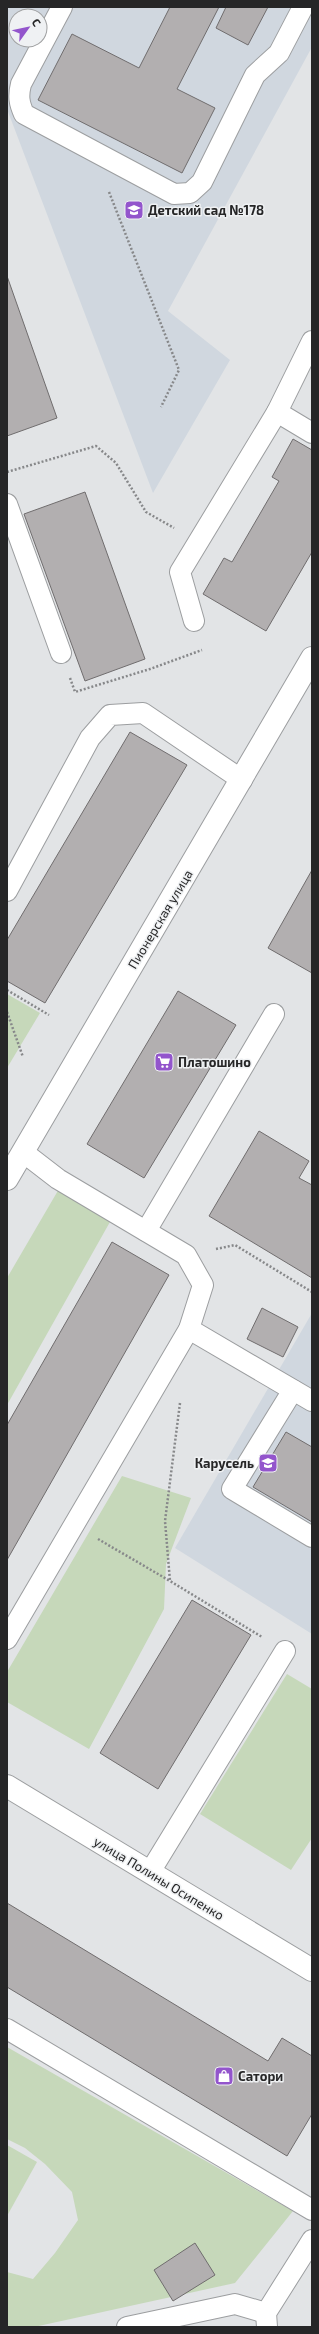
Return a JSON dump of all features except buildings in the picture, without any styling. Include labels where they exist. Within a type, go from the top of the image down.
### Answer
[{"type":"street","name":"Пионерская улица","points":[[7,1179],[15,1146],[242,780],[312,658]]},
{"type":"street","name":"улица Полины Осипенко","points":[[7,1786],[312,1970]]},
{"type":"lane","points":[[62,7],[21,84],[18,94],[24,114],[34,121],[174,194],[190,193],[202,182],[255,75],[279,52],[303,7]]},
{"type":"lane","points":[[194,621],[180,572],[276,412],[312,341]]},
{"type":"lane","points":[[276,412],[312,433]]},
{"type":"lane","points":[[7,504],[61,653]]},
{"type":"lane","points":[[7,891],[90,738],[110,715],[143,713],[242,780]]},
{"type":"lane","points":[[146,1231],[274,1014]]},
{"type":"lane","points":[[7,1640],[189,1329],[203,1286],[186,1256],[58,1180],[15,1146]]},
{"type":"lane","points":[[189,1329],[312,1401]]},
{"type":"lane","points":[[293,1390],[232,1489],[312,1537]]},
{"type":"lane","points":[[150,1872],[285,1651]]},
{"type":"lane","points":[[7,2029],[312,2210]]},
{"type":"lane","points":[[127,2327],[235,2304],[266,2320],[312,2240]]},
{"type":"path","points":[[103,156],[99,164],[179,370],[161,407]]},
{"type":"path","points":[[7,472],[96,446],[116,463],[146,512],[198,542]]},
{"type":"path","points":[[61,653],[75,692],[150,669],[202,650]]},
{"type":"path","points":[[7,990],[49,1015]]},
{"type":"path","points":[[7,1012],[23,1057]]},
{"type":"path","points":[[186,1256],[235,1245],[312,1292]]},
{"type":"path","points":[[170,1581],[165,1521],[180,1398]]},
{"type":"path","points":[[74,1524],[285,1651]]},
{"type":"shaded area","name":"Детский сад №178","points":[[7,7],[312,7],[312,47],[168,311],[230,360],[153,493],[7,109]]},
{"type":"shaded area","name":"Карусель","points":[[312,1313],[312,1634],[175,1548]]},
{"type":"green space","points":[[7,994],[40,1013],[7,1068]]},
{"type":"green space","points":[[63,1182],[115,1213],[7,1405],[7,1278]]},
{"type":"green space","points":[[122,1476],[191,1498],[166,1564],[164,1609],[89,1749],[7,1702],[7,1672]]},
{"type":"green space","points":[[287,1674],[312,1689],[312,1838],[291,1870],[200,1814]]},
{"type":"green space","points":[[7,2047],[293,2211],[235,2283],[34,2327],[7,2327],[7,2272],[33,2279],[55,2253],[78,2220],[72,2192],[45,2164],[25,2148],[7,2139]]},
{"type":"green space","points":[[7,2145],[37,2162],[7,2216]]},
{"type":"place","name":"Детский сад №178","points":[[134,210]]},
{"type":"place","name":"Платошино","points":[[164,1062]]},
{"type":"place","name":"Карусель","points":[[268,1463]]},
{"type":"place","name":"Сатори","points":[[224,2076]]}]
